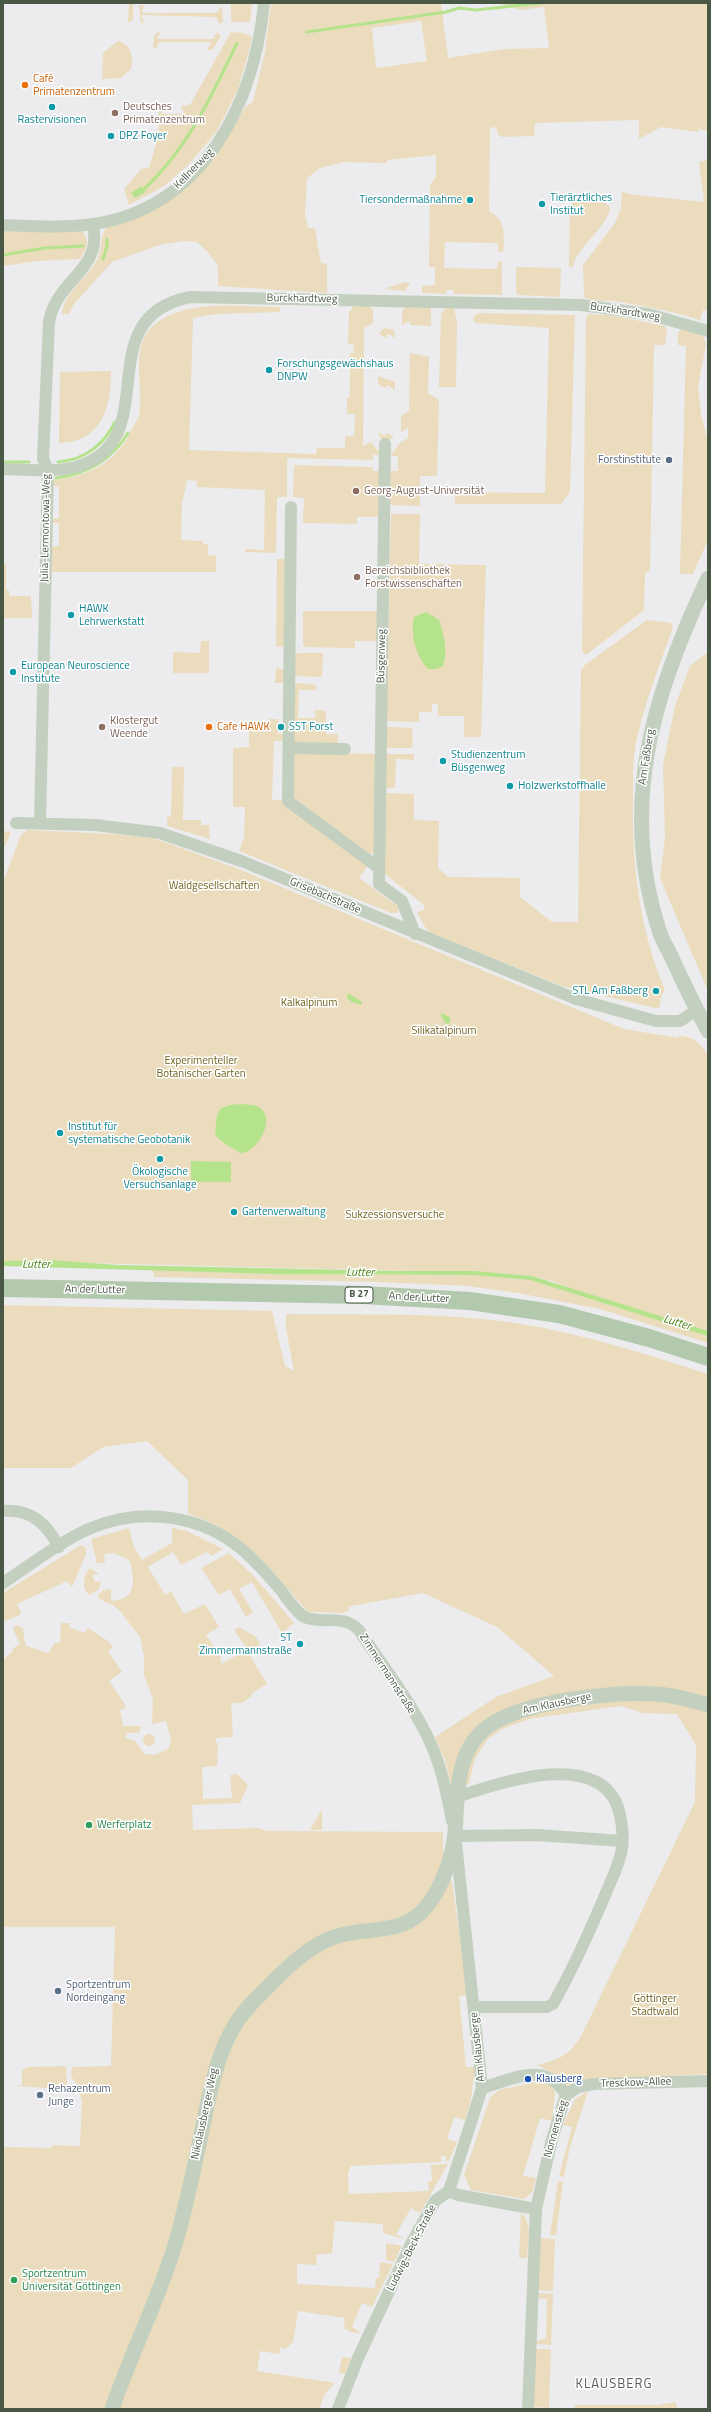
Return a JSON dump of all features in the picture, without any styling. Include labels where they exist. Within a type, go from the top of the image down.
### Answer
[{"type":"main road","name":"An der Lutter","points":[[3,1288],[363,1295],[470,1301],[527,1308],[582,1320],[649,1338],[708,1357]]},
{"type":"street","name":"Kellnerweg","points":[[3,225],[94,224],[134,212],[155,203],[190,176],[214,149],[241,103],[259,43],[264,3]]},
{"type":"street","name":"Julia-Lermontowa-Weg","points":[[40,823],[48,470],[43,459],[51,313],[61,292],[82,267],[93,249],[94,224]]},
{"type":"street","name":"Burckhardtweg","points":[[3,469],[48,470],[70,468],[85,463],[101,453],[113,441],[125,414],[130,358],[139,331],[160,309],[183,299],[204,296],[581,305],[648,314],[708,331]]},
{"type":"street","name":"Büsgenweg","points":[[385,444],[379,884],[402,901],[415,934]]},
{"type":"street","points":[[291,507],[288,801],[379,868]]},
{"type":"street","name":"Am Faßberg","points":[[708,578],[686,624],[658,701],[646,749],[642,782],[643,849],[651,900],[664,944],[694,1012],[708,1038]]},
{"type":"street","points":[[289,748],[345,749]]},
{"type":"street","name":"Grisebachstraße","points":[[16,823],[111,826],[160,833],[244,862],[415,934],[576,999],[626,1013],[664,1016],[694,1012]]},
{"type":"street","name":"Am Faßberg","points":[[694,1012],[708,1031]]},
{"type":"street","points":[[3,1511],[18,1511],[32,1515],[49,1529],[60,1547]]},
{"type":"street","name":"Zimmermannstraße","points":[[3,1582],[90,1529],[114,1521],[143,1516],[184,1520],[212,1530],[243,1551],[269,1577],[304,1617],[314,1620],[339,1620],[353,1624],[359,1630],[419,1722],[431,1744],[444,1784],[455,1836]]},
{"type":"street","name":"Am Klausberge","points":[[482,2088],[455,1836],[461,1769],[468,1750],[484,1730],[506,1716],[563,1701],[609,1694],[657,1694],[688,1699],[708,1705]]},
{"type":"street","name":"Am Klausberge","points":[[458,1797],[505,1781],[556,1775],[588,1778],[606,1789],[614,1797],[619,1809],[622,1841],[620,1860],[595,1919],[554,2004],[547,2007],[474,2007]]},
{"type":"street","points":[[455,1836],[537,1835],[622,1841]]},
{"type":"street","name":"Nikolausberger Weg","points":[[112,2409],[171,2256],[190,2186],[213,2076],[220,2055],[235,2026],[253,2002],[294,1964],[320,1943],[343,1934],[391,1929],[416,1918],[436,1893],[449,1860],[455,1836]]},
{"type":"street","name":"Nonnenstieg","points":[[482,2088],[534,2074],[544,2074],[553,2078],[566,2095],[552,2139],[536,2209],[528,2409]]},
{"type":"street","name":"Tresckow-Allee","points":[[566,2095],[578,2087],[594,2084],[708,2081]]},
{"type":"street","points":[[482,2088],[449,2191],[465,2196],[536,2209]]},
{"type":"street","name":"Ludwig-Beck-Straße","points":[[338,2409],[358,2358],[411,2244],[435,2201],[449,2191]]},
{"type":"green space","points":[[129,3],[133,3],[133,20],[128,23]]},
{"type":"green space","points":[[231,3],[252,3],[250,22],[231,22]]},
{"type":"green space","points":[[271,3],[441,3],[448,58],[505,49],[549,48],[544,7],[521,10],[497,3],[708,3],[708,131],[698,129],[698,132],[661,127],[639,139],[639,120],[535,123],[534,136],[502,137],[498,134],[496,127],[490,128],[489,211],[499,219],[503,228],[504,251],[498,252],[498,243],[445,242],[444,268],[497,269],[498,261],[502,262],[502,295],[454,294],[453,290],[447,290],[446,294],[422,293],[422,286],[435,285],[435,267],[429,267],[430,186],[436,176],[436,155],[387,160],[387,163],[344,162],[320,168],[307,178],[305,215],[308,228],[315,228],[321,263],[327,264],[327,293],[218,286],[218,266],[207,251],[197,242],[183,241],[159,245],[112,262],[74,304],[69,314],[62,314],[66,300],[96,262],[107,226],[203,170],[225,142],[245,107],[253,102],[265,52]],"holes":[[[421,21],[427,61],[376,68],[372,28]]]},
{"type":"green space","points":[[139,5],[144,5],[142,13],[216,13],[222,6],[223,22],[219,24],[216,17],[141,15],[144,23],[141,23]]},
{"type":"green space","points":[[161,31],[157,39],[213,39],[217,32],[221,36],[212,50],[207,50],[211,42],[159,42],[156,49],[153,47],[154,36]]},
{"type":"green space","points":[[231,32],[243,33],[252,37],[238,89],[217,131],[188,165],[164,186],[129,205],[124,189],[141,169],[149,168],[154,153],[159,130],[159,114],[157,106],[160,106],[162,114],[184,114],[181,106],[190,105]]},
{"type":"green space","points":[[118,41],[122,42],[129,48],[132,56],[131,69],[121,78],[102,79],[103,53]]},
{"type":"green space","points":[[708,160],[708,311],[703,310],[700,320],[647,307],[615,301],[595,301],[584,297],[583,265],[615,223],[621,208],[622,191],[628,194],[704,202],[699,162]]},
{"type":"green space","points":[[572,202],[604,202],[610,207],[604,222],[580,251],[573,267],[569,267],[570,207]]},
{"type":"green space","points":[[3,229],[81,230],[86,238],[87,244],[80,259],[38,261],[3,266]]},
{"type":"green space","points":[[516,267],[561,268],[560,297],[518,295],[516,291]]},
{"type":"green space","points":[[405,282],[410,283],[405,291],[384,289]]},
{"type":"green space","points":[[219,306],[280,307],[280,312],[216,314],[193,318],[189,450],[316,454],[317,448],[345,448],[345,436],[354,436],[355,414],[347,414],[347,398],[350,397],[350,353],[354,353],[353,344],[348,344],[349,312],[354,306],[369,306],[373,310],[373,323],[364,328],[363,446],[371,442],[381,455],[373,455],[373,460],[287,458],[287,497],[277,497],[276,553],[245,552],[246,549],[264,550],[265,490],[197,487],[197,481],[187,480],[182,504],[181,540],[203,541],[203,544],[208,544],[208,555],[216,556],[216,572],[51,572],[51,547],[59,546],[59,523],[51,523],[51,519],[59,518],[59,487],[52,486],[53,480],[78,475],[99,466],[109,460],[124,442],[139,415],[140,351],[144,339],[150,329],[161,320],[174,313],[188,309]]},
{"type":"green space","points":[[406,307],[431,308],[431,326],[410,325],[410,321],[402,325],[402,311]]},
{"type":"green space","points":[[446,308],[454,308],[457,322],[456,387],[439,387],[441,314]]},
{"type":"green space","points":[[476,314],[575,315],[570,492],[561,504],[455,504],[455,492],[545,493],[549,328],[475,323],[473,319]]},
{"type":"green space","points":[[589,314],[615,316],[665,326],[667,330],[665,345],[654,345],[650,570],[645,574],[644,610],[586,655],[582,651],[586,317]]},
{"type":"green space","points":[[384,328],[394,330],[395,338],[388,334],[386,338],[379,334]]},
{"type":"green space","points":[[681,329],[703,336],[706,344],[698,386],[701,414],[708,442],[708,540],[693,574],[680,574],[686,346],[678,345],[678,334]]},
{"type":"green space","points":[[410,353],[429,357],[428,393],[439,400],[437,476],[420,476],[420,506],[392,505],[390,503],[390,471],[398,471],[398,456],[390,456],[400,443],[408,438],[408,428],[401,432],[401,416],[409,411]]},
{"type":"green space","points":[[111,371],[109,398],[101,421],[94,430],[85,437],[59,443],[60,372]]},
{"type":"green space","points":[[378,376],[395,382],[395,390],[387,385],[385,388],[378,384]]},
{"type":"green space","points":[[378,432],[385,436],[387,433],[394,437],[389,440],[381,439]]},
{"type":"green space","points":[[294,465],[373,467],[373,471],[380,471],[380,517],[357,517],[357,524],[303,523],[304,498],[293,497]]},
{"type":"green space","points":[[391,514],[420,514],[419,564],[486,565],[481,737],[464,737],[464,716],[438,716],[438,704],[432,704],[432,712],[419,712],[419,722],[388,721],[386,719]]},
{"type":"green space","points":[[277,559],[285,559],[285,644],[282,647],[276,647]]},
{"type":"green space","points":[[3,564],[6,564],[6,590],[9,590],[9,596],[31,596],[32,618],[3,618]]},
{"type":"green space","points":[[303,611],[378,611],[378,641],[355,641],[355,648],[305,647],[303,645]]},
{"type":"green space","points":[[647,620],[671,623],[673,627],[643,713],[636,743],[633,765],[634,851],[639,898],[649,945],[665,990],[661,996],[660,1007],[655,1008],[562,986],[431,933],[425,927],[417,912],[424,910],[424,905],[385,874],[385,795],[386,793],[414,794],[414,820],[439,821],[438,868],[448,877],[520,878],[520,897],[552,922],[578,922],[581,670],[585,665]]},
{"type":"green space","points":[[201,641],[209,641],[209,673],[173,673],[173,652],[200,653]]},
{"type":"green space","points":[[708,652],[708,991],[660,878],[665,838],[663,765],[675,706],[690,666]]},
{"type":"green space","points":[[299,653],[323,653],[322,677],[294,676],[295,655]]},
{"type":"green space","points":[[276,668],[284,670],[284,683],[275,683]]},
{"type":"green space","points":[[298,683],[316,685],[316,690],[299,690],[298,718],[315,718],[315,710],[326,711],[326,734],[338,734],[338,745],[297,744],[293,742],[294,685]]},
{"type":"green space","points":[[269,719],[278,719],[278,734],[283,734],[283,741],[274,741],[272,800],[282,800],[369,864],[359,878],[399,907],[398,913],[391,913],[239,851],[244,837],[245,807],[233,807],[233,748],[249,747],[249,725],[269,726]]},
{"type":"green space","points":[[387,727],[412,728],[413,746],[411,748],[387,748],[385,745]]},
{"type":"green space","points":[[298,752],[376,754],[374,853],[369,854],[294,798],[293,754]]},
{"type":"green space","points":[[414,754],[414,760],[396,759],[395,788],[384,788],[385,755]]},
{"type":"green space","points":[[172,767],[184,767],[183,820],[201,820],[201,825],[209,825],[210,839],[167,826],[167,818],[171,816]]},
{"type":"green space","name":"Experimenteller Botanischer Garten","points":[[28,830],[113,834],[153,838],[236,868],[624,1029],[678,1038],[679,1036],[684,1036],[696,1041],[708,1055],[708,1343],[600,1309],[518,1293],[468,1286],[379,1282],[154,1277],[153,1270],[273,1274],[473,1275],[530,1280],[632,1312],[552,1281],[532,1276],[501,1273],[3,1261],[3,882],[21,835]]},
{"type":"green space","points":[[3,831],[11,832],[5,846],[3,846]]},
{"type":"green space","name":"Göttinger Stadtwald","points":[[3,1305],[272,1311],[285,1366],[294,1371],[286,1328],[286,1314],[372,1314],[486,1319],[540,1327],[588,1338],[708,1374],[708,2074],[586,2080],[569,2087],[557,2075],[537,2065],[562,2056],[571,2049],[580,2038],[695,1802],[696,1745],[677,1714],[643,1713],[620,1706],[529,1719],[502,1729],[488,1739],[475,1759],[469,1783],[464,1788],[470,1758],[491,1730],[530,1713],[649,1689],[490,1718],[451,1785],[445,1760],[435,1737],[496,1697],[554,1676],[497,1627],[423,1593],[351,1606],[348,1608],[349,1610],[343,1613],[308,1612],[269,1568],[240,1541],[224,1530],[188,1514],[188,1480],[147,1441],[103,1447],[71,1468],[3,1468]]},
{"type":"green space","points":[[129,1528],[134,1547],[142,1560],[172,1543],[172,1528],[187,1531],[223,1549],[211,1556],[207,1552],[181,1565],[173,1552],[148,1567],[165,1595],[171,1591],[184,1614],[205,1604],[219,1627],[206,1635],[221,1658],[220,1660],[222,1664],[247,1649],[234,1630],[239,1627],[256,1637],[260,1644],[249,1654],[267,1684],[251,1694],[252,1696],[242,1703],[231,1703],[233,1737],[216,1738],[216,1743],[218,1743],[217,1766],[202,1767],[203,1799],[232,1798],[230,1775],[237,1774],[248,1785],[240,1803],[192,1805],[193,1830],[259,1828],[266,1831],[443,1832],[443,1854],[452,1882],[468,1995],[459,1996],[466,2067],[475,2067],[471,2099],[465,2120],[454,2117],[447,2139],[457,2142],[449,2161],[446,2161],[446,2156],[441,2156],[441,2162],[351,2166],[348,2173],[349,2194],[429,2191],[428,2181],[432,2181],[431,2165],[448,2164],[420,2213],[411,2208],[396,2234],[405,2239],[383,2233],[383,2224],[335,2221],[332,2253],[316,2255],[317,2265],[297,2264],[297,2284],[375,2288],[376,2278],[379,2278],[380,2262],[393,2264],[372,2307],[362,2303],[352,2327],[361,2333],[350,2332],[344,2328],[345,2318],[298,2311],[293,2342],[285,2349],[280,2348],[279,2354],[260,2351],[257,2371],[335,2383],[325,2394],[319,2409],[3,2409],[3,2147],[52,2148],[52,2145],[80,2146],[82,2101],[77,2085],[71,2076],[72,2067],[111,2066],[115,1927],[3,1927],[3,1660],[13,1651],[12,1649],[20,1644],[13,1629],[16,1625],[23,1628],[25,1643],[27,1646],[48,1653],[55,1643],[60,1643],[61,1623],[70,1623],[69,1627],[84,1633],[88,1628],[108,1641],[113,1647],[108,1651],[122,1672],[109,1681],[126,1708],[120,1710],[123,1726],[141,1726],[139,1733],[127,1733],[125,1738],[135,1741],[145,1754],[155,1755],[169,1748],[171,1740],[166,1721],[152,1724],[153,1699],[144,1675],[144,1656],[140,1637],[120,1611],[113,1605],[99,1599],[98,1596],[103,1590],[111,1589],[111,1601],[119,1600],[125,1597],[130,1593],[132,1588],[133,1574],[129,1560],[114,1553],[104,1554],[105,1563],[97,1563],[91,1539]]},
{"type":"green space","points":[[81,1545],[86,1548],[86,1554],[72,1587],[67,1581],[17,1604],[21,1612],[19,1615],[3,1622],[3,1593]]},
{"type":"green space","points":[[229,1553],[253,1575],[294,1623],[282,1633],[252,1582],[239,1589],[253,1612],[246,1617],[230,1589],[219,1595],[201,1568]]},
{"type":"green space","points":[[90,1568],[99,1574],[92,1575],[95,1582],[101,1581],[99,1589],[90,1595],[85,1590],[84,1582],[86,1574]]},
{"type":"green space","points":[[149,1734],[153,1736],[155,1740],[153,1744],[149,1746],[145,1744],[143,1740],[145,1736]]},
{"type":"green space","points":[[322,1809],[322,1830],[310,1830]]},
{"type":"green space","points":[[66,2066],[67,2089],[12,2086],[22,2085],[22,2070],[28,2067]]},
{"type":"green space","points":[[546,2080],[555,2091],[552,2121],[540,2118],[523,2176],[536,2178],[532,2192],[524,2199],[471,2190],[464,2175],[490,2098],[499,2090]]},
{"type":"green space","points":[[588,2091],[570,2147],[564,2177],[559,2176],[572,2127],[563,2125],[575,2099]]},
{"type":"green space","points":[[558,2181],[563,2182],[556,2235],[550,2235]]},
{"type":"green space","points":[[521,2213],[527,2222],[529,2234],[527,2258],[519,2258]]},
{"type":"green space","points":[[539,2238],[555,2239],[553,2291],[537,2290]]},
{"type":"green space","points":[[386,2243],[402,2246],[394,2262],[386,2260]]},
{"type":"green space","points":[[538,2293],[553,2294],[551,2345],[536,2344],[536,2342],[546,2338],[547,2299],[538,2298]]},
{"type":"green space","points":[[535,2349],[551,2349],[549,2408],[533,2407]]},
{"type":"green space","points":[[342,2357],[351,2358],[345,2374],[339,2373]]},
{"type":"green space","points":[[675,2402],[678,2409],[575,2409],[575,2405],[658,2405]]},
{"type":"water","points":[[142,186],[145,192],[135,198],[131,193]]},
{"type":"water","points":[[426,612],[439,620],[444,638],[445,655],[443,666],[436,669],[428,669],[420,658],[415,644],[413,630],[414,617]]},
{"type":"water","points":[[348,993],[362,1002],[361,1005],[352,1002],[347,998]]},
{"type":"water","points":[[441,1013],[450,1017],[450,1023],[446,1024],[441,1016]]},
{"type":"water","points":[[230,1105],[253,1105],[260,1108],[264,1113],[266,1127],[259,1141],[247,1151],[241,1153],[225,1144],[215,1135],[217,1116],[220,1109]]},
{"type":"water","points":[[191,1161],[231,1162],[231,1182],[191,1182]]},
{"type":"water","name":"Lutter","points":[[50,1260],[118,1265],[400,1271],[475,1271],[532,1276],[708,1331],[708,1336],[530,1280],[473,1275],[273,1274],[3,1266],[3,1261]]},
{"type":"waterway","points":[[307,32],[446,12],[459,8],[476,10],[541,3]]},
{"type":"waterway","points":[[142,191],[158,175],[185,141],[208,103],[237,43]]},
{"type":"waterway","points":[[103,259],[107,246],[107,239]]},
{"type":"waterway","points":[[3,255],[45,248],[83,246]]},
{"type":"waterway","points":[[58,462],[67,461],[85,455],[105,438],[115,422]]},
{"type":"waterway","points":[[56,478],[78,473],[97,464],[114,451],[128,433]]},
{"type":"waterway","points":[[3,462],[29,462]]},
{"type":"place","name":"Café Primatenzentrum","points":[[25,85]]},
{"type":"place","name":"Rastervisionen","points":[[52,107]]},
{"type":"place","name":"Deutsches Primatenzentrum","points":[[115,113]]},
{"type":"place","name":"DPZ Foyer","points":[[111,136]]},
{"type":"place","name":"Tiersondermaßnahme","points":[[470,200]]},
{"type":"place","name":"Tierärztliches Institut","points":[[542,204]]},
{"type":"place","name":"Forschungsgewächshaus DNPW","points":[[269,370]]},
{"type":"place","name":"Forstinstitute","points":[[669,460]]},
{"type":"place","name":"Georg-August-Universität","points":[[356,491]]},
{"type":"place","name":"Bereichsbibliothek Forstwissenschaften","points":[[357,577]]},
{"type":"place","name":"HAWK Lehrwerkstatt","points":[[71,615]]},
{"type":"place","name":"European Neuroscience Institute","points":[[13,672]]},
{"type":"place","name":"Klostergut Weende","points":[[102,727]]},
{"type":"place","name":"Cafe HAWK","points":[[209,727]]},
{"type":"place","name":"SST Forst","points":[[281,727]]},
{"type":"place","name":"Studienzentrum Büsgenweg","points":[[443,761]]},
{"type":"place","name":"Holzwerkstoffhalle","points":[[510,786]]},
{"type":"place","name":"STL Am Faßberg","points":[[656,991]]},
{"type":"place","name":"Institut für systematische Geobotanik","points":[[60,1133]]},
{"type":"place","name":"Ökologische Versuchsanlage","points":[[160,1159]]},
{"type":"place","name":"Gartenverwaltung","points":[[234,1212]]},
{"type":"place","name":"ST Zimmermannstraße","points":[[300,1644]]},
{"type":"place","name":"Werferplatz","points":[[89,1825]]},
{"type":"place","name":"Sportzentrum Nordeingang","points":[[58,1991]]},
{"type":"place","name":"Klausberg","points":[[528,2079]]},
{"type":"place","name":"Rehazentrum Junge","points":[[40,2095]]},
{"type":"place","name":"Sportzentrum Universität Göttingen","points":[[14,2280]]},
{"type":"district","name":"KLAUSBERG","points":[[614,2385]]},
{"type":"park label","name":"Waldgesellschaften","points":[[214,886]]},
{"type":"park label","name":"Kalkalpinum","points":[[309,1003]]},
{"type":"park label","name":"Silikatalpinum","points":[[444,1031]]},
{"type":"park label","name":"Sukzessionsversuche","points":[[395,1215]]}]
